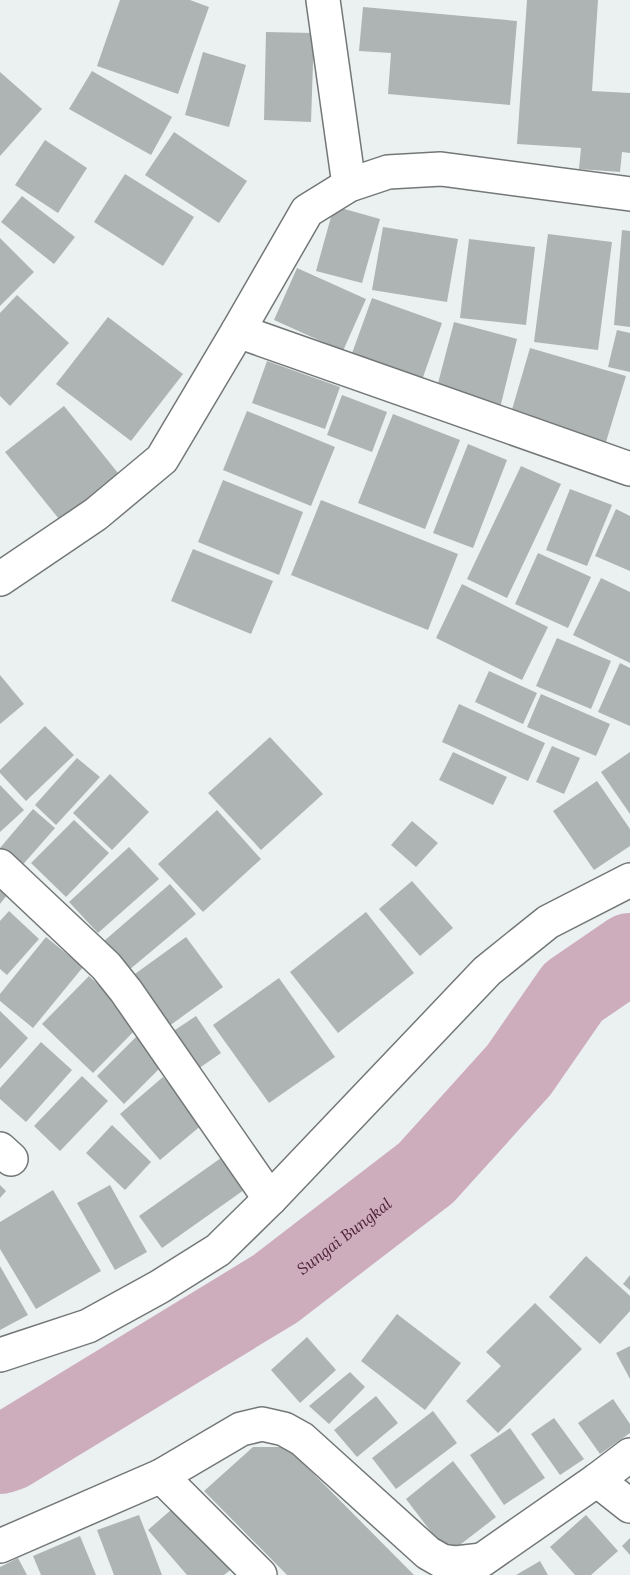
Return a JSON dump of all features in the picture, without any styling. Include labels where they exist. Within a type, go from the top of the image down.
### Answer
[{"type":"street","points":[[323,0],[349,185]]},
{"type":"street","points":[[0,579],[96,514],[162,459],[307,211],[349,185],[388,172],[441,169],[630,194]]},
{"type":"street","points":[[238,331],[630,469]]},
{"type":"street","points":[[0,866],[113,974],[270,1199]]},
{"type":"street","points":[[0,1356],[88,1326],[159,1287],[218,1250],[270,1199],[487,971],[548,922],[630,880]]},
{"type":"street","points":[[0,1546],[161,1476],[242,1430],[262,1424],[284,1429],[302,1439],[428,1553],[442,1561],[486,1568],[630,1455]]},
{"type":"street","points":[[161,1476],[260,1575]]},
{"type":"street","points":[[597,1480],[630,1506]]},
{"type":"building","points":[[120,0],[190,0],[209,7],[178,94],[97,66]]},
{"type":"building","points":[[527,0],[598,0],[592,91],[630,93],[630,153],[622,152],[620,172],[579,169],[581,148],[517,144]]},
{"type":"building","points":[[363,7],[517,21],[510,105],[388,94],[391,53],[359,51]]},
{"type":"building","points":[[266,32],[314,33],[311,122],[264,120]]},
{"type":"building","points":[[203,52],[246,65],[229,127],[185,115]]},
{"type":"building","points":[[92,71],[172,117],[151,155],[69,109]]},
{"type":"building","points":[[0,72],[42,109],[0,156]]},
{"type":"building","points":[[174,132],[247,181],[219,223],[145,175]]},
{"type":"building","points":[[45,140],[87,168],[58,213],[15,185]]},
{"type":"building","points":[[125,174],[194,217],[163,266],[94,222]]},
{"type":"building","points":[[22,196],[75,237],[54,264],[1,222]]},
{"type":"building","points":[[334,206],[380,219],[362,283],[316,271]]},
{"type":"building","points":[[383,227],[458,239],[447,302],[372,290]]},
{"type":"building","points":[[622,230],[630,231],[630,327],[614,325]]},
{"type":"building","points":[[548,234],[612,242],[598,350],[534,342]]},
{"type":"building","points":[[0,238],[34,272],[0,306]]},
{"type":"building","points":[[469,239],[535,247],[526,325],[460,318]]},
{"type":"building","points":[[297,268],[366,299],[343,351],[274,320]]},
{"type":"building","points":[[17,295],[69,343],[10,406],[0,396],[0,313]]},
{"type":"building","points":[[372,298],[442,323],[422,380],[351,356]]},
{"type":"building","points":[[108,317],[183,374],[131,441],[56,384]]},
{"type":"building","points":[[454,322],[517,339],[500,408],[436,391]]},
{"type":"building","points":[[617,330],[630,333],[630,372],[608,367]]},
{"type":"building","points":[[530,348],[626,376],[606,442],[511,413]]},
{"type":"building","points":[[267,361],[340,387],[325,429],[252,403]]},
{"type":"building","points":[[342,395],[387,412],[372,452],[327,435]]},
{"type":"building","points":[[64,406],[122,478],[63,524],[5,452]]},
{"type":"building","points":[[247,411],[335,447],[311,506],[223,470]]},
{"type":"building","points":[[393,414],[460,440],[425,529],[358,503]]},
{"type":"building","points":[[468,444],[507,460],[473,548],[433,533]]},
{"type":"building","points":[[521,466],[561,484],[507,598],[467,579]]},
{"type":"building","points":[[223,480],[303,512],[279,575],[198,542]]},
{"type":"building","points":[[570,489],[612,505],[587,566],[546,550]]},
{"type":"building","points":[[321,500],[458,554],[428,630],[291,575]]},
{"type":"building","points":[[616,509],[630,516],[630,571],[595,556]]},
{"type":"building","points":[[193,549],[273,581],[251,634],[171,601]]},
{"type":"building","points":[[538,553],[591,577],[568,628],[515,604]]},
{"type":"building","points":[[601,578],[630,592],[630,663],[573,635]]},
{"type":"building","points":[[462,584],[548,627],[522,680],[436,638]]},
{"type":"building","points":[[557,638],[611,661],[591,709],[536,686]]},
{"type":"building","points":[[620,663],[630,668],[630,726],[598,712]]},
{"type":"building","points":[[489,671],[537,693],[523,724],[475,702]]},
{"type":"building","points":[[0,675],[24,704],[0,724]]},
{"type":"building","points":[[541,694],[610,724],[596,756],[527,727]]},
{"type":"building","points":[[459,704],[545,743],[528,781],[442,742]]},
{"type":"building","points":[[45,726],[74,755],[26,801],[0,773],[0,770]]},
{"type":"building","points":[[270,737],[323,794],[261,850],[208,793]]},
{"type":"building","points":[[552,746],[580,758],[564,794],[536,782]]},
{"type":"building","points":[[453,752],[507,777],[493,805],[439,780]]},
{"type":"building","points":[[630,752],[630,814],[601,772]]},
{"type":"building","points":[[77,758],[100,777],[56,825],[35,805]]},
{"type":"building","points":[[110,774],[149,812],[112,850],[73,813]]},
{"type":"building","points":[[597,781],[630,829],[630,846],[594,870],[553,811]]},
{"type":"building","points":[[0,785],[24,810],[0,832]]},
{"type":"building","points":[[33,809],[55,828],[19,869],[0,852],[0,848]]},
{"type":"building","points":[[217,810],[261,859],[203,912],[158,864]]},
{"type":"building","points":[[74,820],[109,853],[66,897],[31,863]]},
{"type":"building","points":[[412,821],[438,843],[416,867],[391,845]]},
{"type":"building","points":[[129,847],[159,879],[98,933],[69,902]]},
{"type":"building","points":[[412,881],[453,928],[420,956],[379,909]]},
{"type":"building","points":[[170,884],[196,914],[129,970],[104,941]]},
{"type":"building","points":[[0,889],[7,895],[0,904]]},
{"type":"building","points":[[9,911],[39,939],[7,975],[0,969],[0,921]]},
{"type":"building","points":[[366,912],[414,973],[338,1033],[290,972]]},
{"type":"building","points":[[46,937],[83,967],[33,1028],[0,1001],[0,994]]},
{"type":"building","points":[[186,937],[223,987],[165,1029],[128,979]]},
{"type":"building","points":[[89,976],[140,1025],[93,1073],[42,1024]]},
{"type":"building","points":[[279,978],[335,1057],[269,1103],[213,1025]]},
{"type":"building","points":[[0,1011],[28,1038],[0,1069]]},
{"type":"building","points":[[196,1016],[221,1053],[198,1069],[172,1032]]},
{"type":"building","points":[[138,1035],[166,1062],[124,1104],[97,1076]]},
{"type":"building","points":[[41,1042],[72,1070],[26,1122],[0,1099],[0,1088]]},
{"type":"building","points":[[82,1076],[108,1101],[60,1151],[34,1126]]},
{"type":"building","points":[[163,1077],[203,1124],[160,1160],[120,1114]]},
{"type":"building","points":[[112,1125],[151,1162],[125,1190],[86,1153]]},
{"type":"building","points":[[228,1153],[251,1185],[162,1248],[139,1216]]},
{"type":"building","points":[[0,1185],[6,1191],[0,1198]]},
{"type":"building","points":[[110,1185],[147,1252],[115,1270],[77,1203]]},
{"type":"building","points":[[53,1190],[101,1271],[36,1309],[0,1249],[0,1222]]},
{"type":"building","points":[[586,1256],[630,1296],[630,1311],[600,1344],[549,1297]]},
{"type":"building","points":[[0,1266],[28,1315],[0,1330]]},
{"type":"building","points":[[630,1275],[630,1290],[623,1284]]},
{"type":"building","points":[[535,1303],[582,1349],[498,1433],[466,1401],[501,1366],[486,1352]]},
{"type":"building","points":[[397,1314],[461,1363],[425,1410],[361,1361]]},
{"type":"building","points":[[307,1337],[336,1370],[300,1403],[271,1370]]},
{"type":"building","points":[[630,1346],[630,1379],[616,1353]]},
{"type":"building","points":[[350,1372],[365,1387],[329,1424],[309,1406]]},
{"type":"building","points":[[376,1396],[398,1423],[357,1457],[334,1430]]},
{"type":"building","points":[[613,1399],[630,1424],[630,1433],[600,1454],[578,1423]]},
{"type":"building","points":[[433,1411],[457,1443],[396,1489],[372,1458]]},
{"type":"building","points":[[554,1418],[584,1459],[560,1475],[531,1434]]},
{"type":"building","points":[[510,1428],[545,1478],[504,1505],[470,1455]]},
{"type":"building","points":[[253,1447],[287,1447],[414,1575],[287,1575],[204,1491]]},
{"type":"building","points":[[453,1461],[496,1517],[448,1554],[406,1499]]},
{"type":"building","points":[[179,1503],[234,1567],[224,1575],[187,1575],[148,1530]]},
{"type":"building","points":[[139,1515],[162,1575],[114,1575],[97,1530]]},
{"type":"building","points":[[586,1515],[618,1551],[591,1575],[575,1575],[550,1547]]},
{"type":"building","points":[[80,1536],[96,1575],[41,1575],[33,1556]]},
{"type":"building","points":[[630,1538],[630,1555],[622,1546]]},
{"type":"building","points":[[18,1558],[27,1575],[0,1575],[0,1567]]},
{"type":"building","points":[[540,1561],[548,1575],[516,1575]]},
{"type":"waterway","name":"Sungai Bungkal","points":[[0,1454],[9,1451],[275,1289],[426,1173],[519,1070],[573,992],[630,953]]}]
